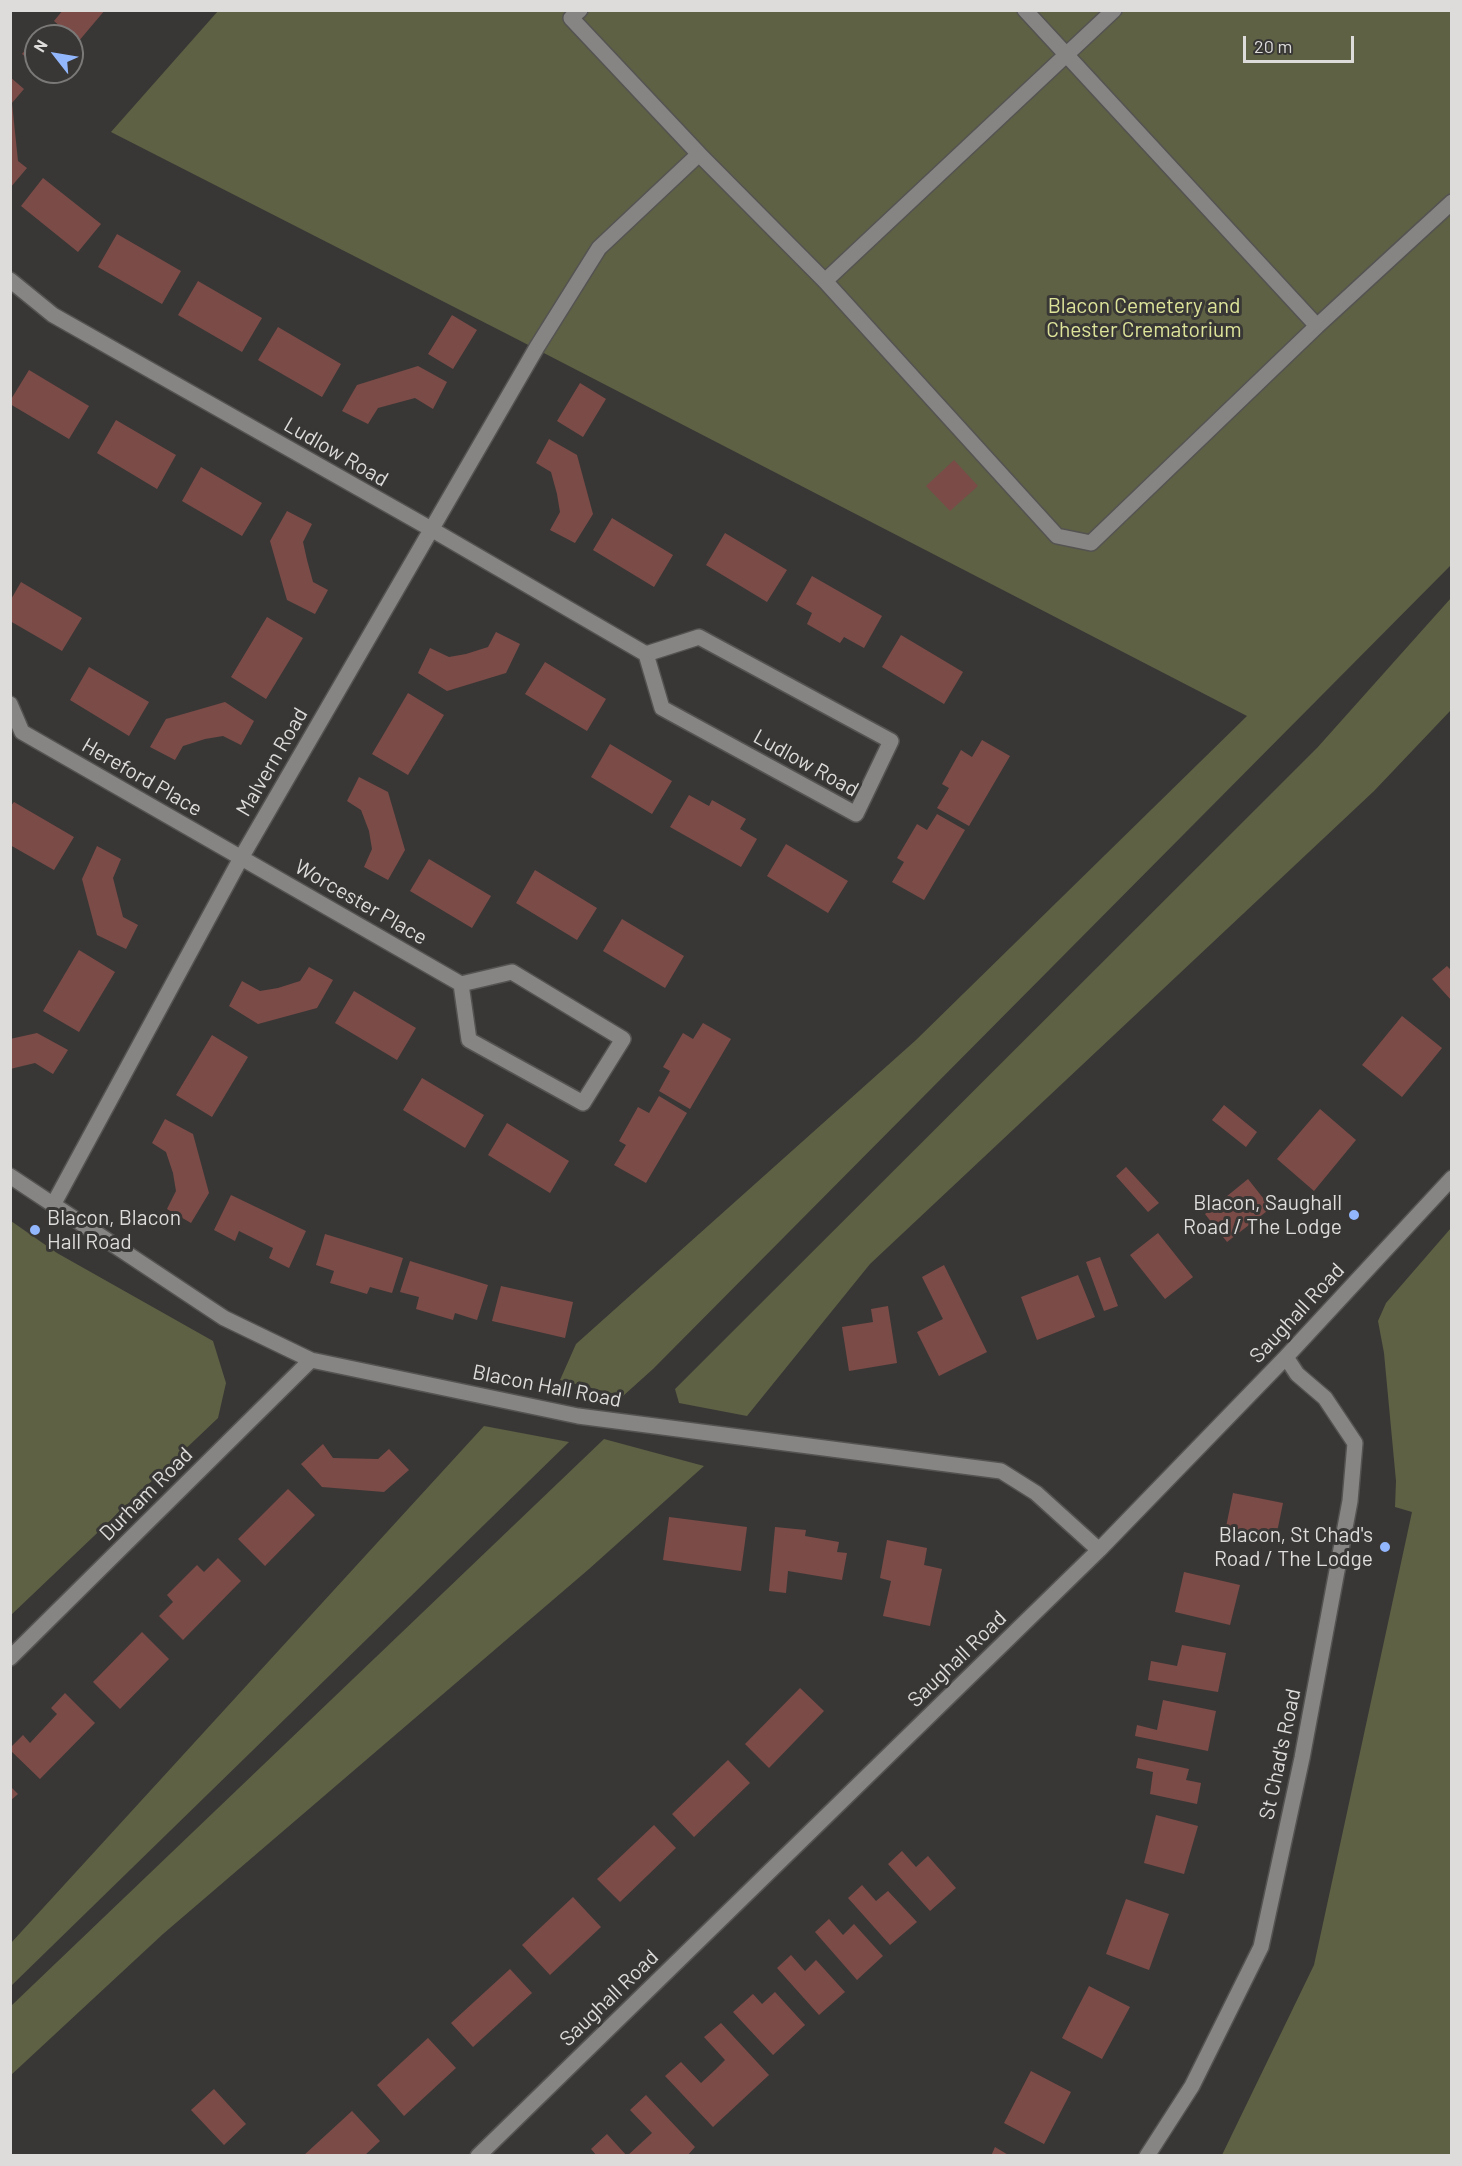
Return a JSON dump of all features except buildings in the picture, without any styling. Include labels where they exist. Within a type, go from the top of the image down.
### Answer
[{"type":"street","points":[[1026,10],[1317,326]]},
{"type":"street","points":[[825,282],[1114,10]]},
{"type":"street","points":[[572,13],[699,154],[825,282],[1057,537],[1091,543],[1317,326],[1452,202]]},
{"type":"street","name":"Malvern Road","points":[[53,1205],[241,858],[537,347],[599,248],[699,154]]},
{"type":"street","name":"Ludlow Road","points":[[10,280],[53,315],[431,529],[646,654],[662,708],[856,814],[891,741],[699,637],[646,654]]},
{"type":"street","name":"Hereford Place","points":[[10,704],[16,734],[241,858]]},
{"type":"street","name":"Worcester Place","points":[[241,858],[461,984]]},
{"type":"street","points":[[512,972],[623,1039],[583,1103],[469,1040],[461,984],[512,972]]},
{"type":"street","name":"Blacon Hall Road","points":[[10,1176],[224,1318],[311,1360],[578,1416],[1000,1471],[1036,1493],[1099,1550]]},
{"type":"street","name":"Saughall Road","points":[[478,2156],[1099,1550],[1286,1357],[1452,1178]]},
{"type":"street","name":"St Chad's Road","points":[[1147,2156],[1192,2086],[1261,1947],[1302,1758],[1350,1501],[1355,1443],[1325,1398],[1297,1374],[1286,1357]]},
{"type":"street","name":"Durham Road","points":[[10,1658],[311,1360]]},
{"type":"green space","name":"Blacon Cemetery and Chester Crematorium","points":[[218,11],[1451,11],[1451,565],[653,1369],[623,1396],[560,1380],[576,1344],[916,1040],[1247,716],[111,132]]},
{"type":"green space","points":[[1451,598],[1451,710],[1374,791],[870,1264],[747,1416],[679,1403],[675,1389],[1317,748]]},
{"type":"green space","points":[[11,1221],[57,1253],[213,1341],[226,1383],[218,1418],[11,1615]]},
{"type":"green space","points":[[1451,1228],[1451,2155],[1222,2155],[1314,1965],[1412,1512],[1395,1507],[1396,1481],[1384,1353],[1378,1321],[1386,1303]]},
{"type":"green space","points":[[484,1426],[569,1442],[11,1986],[11,1943]]},
{"type":"green space","points":[[604,1439],[704,1466],[589,1569],[163,1934],[11,2075],[11,2006]]},
{"type":"place","name":"Blacon, Saughall Road / The Lodge","points":[[1354,1215]]},
{"type":"place","name":"Blacon, Blacon Hall Road","points":[[35,1230]]},
{"type":"place","name":"Blacon, St Chad's Road / The Lodge","points":[[1385,1547]]}]
